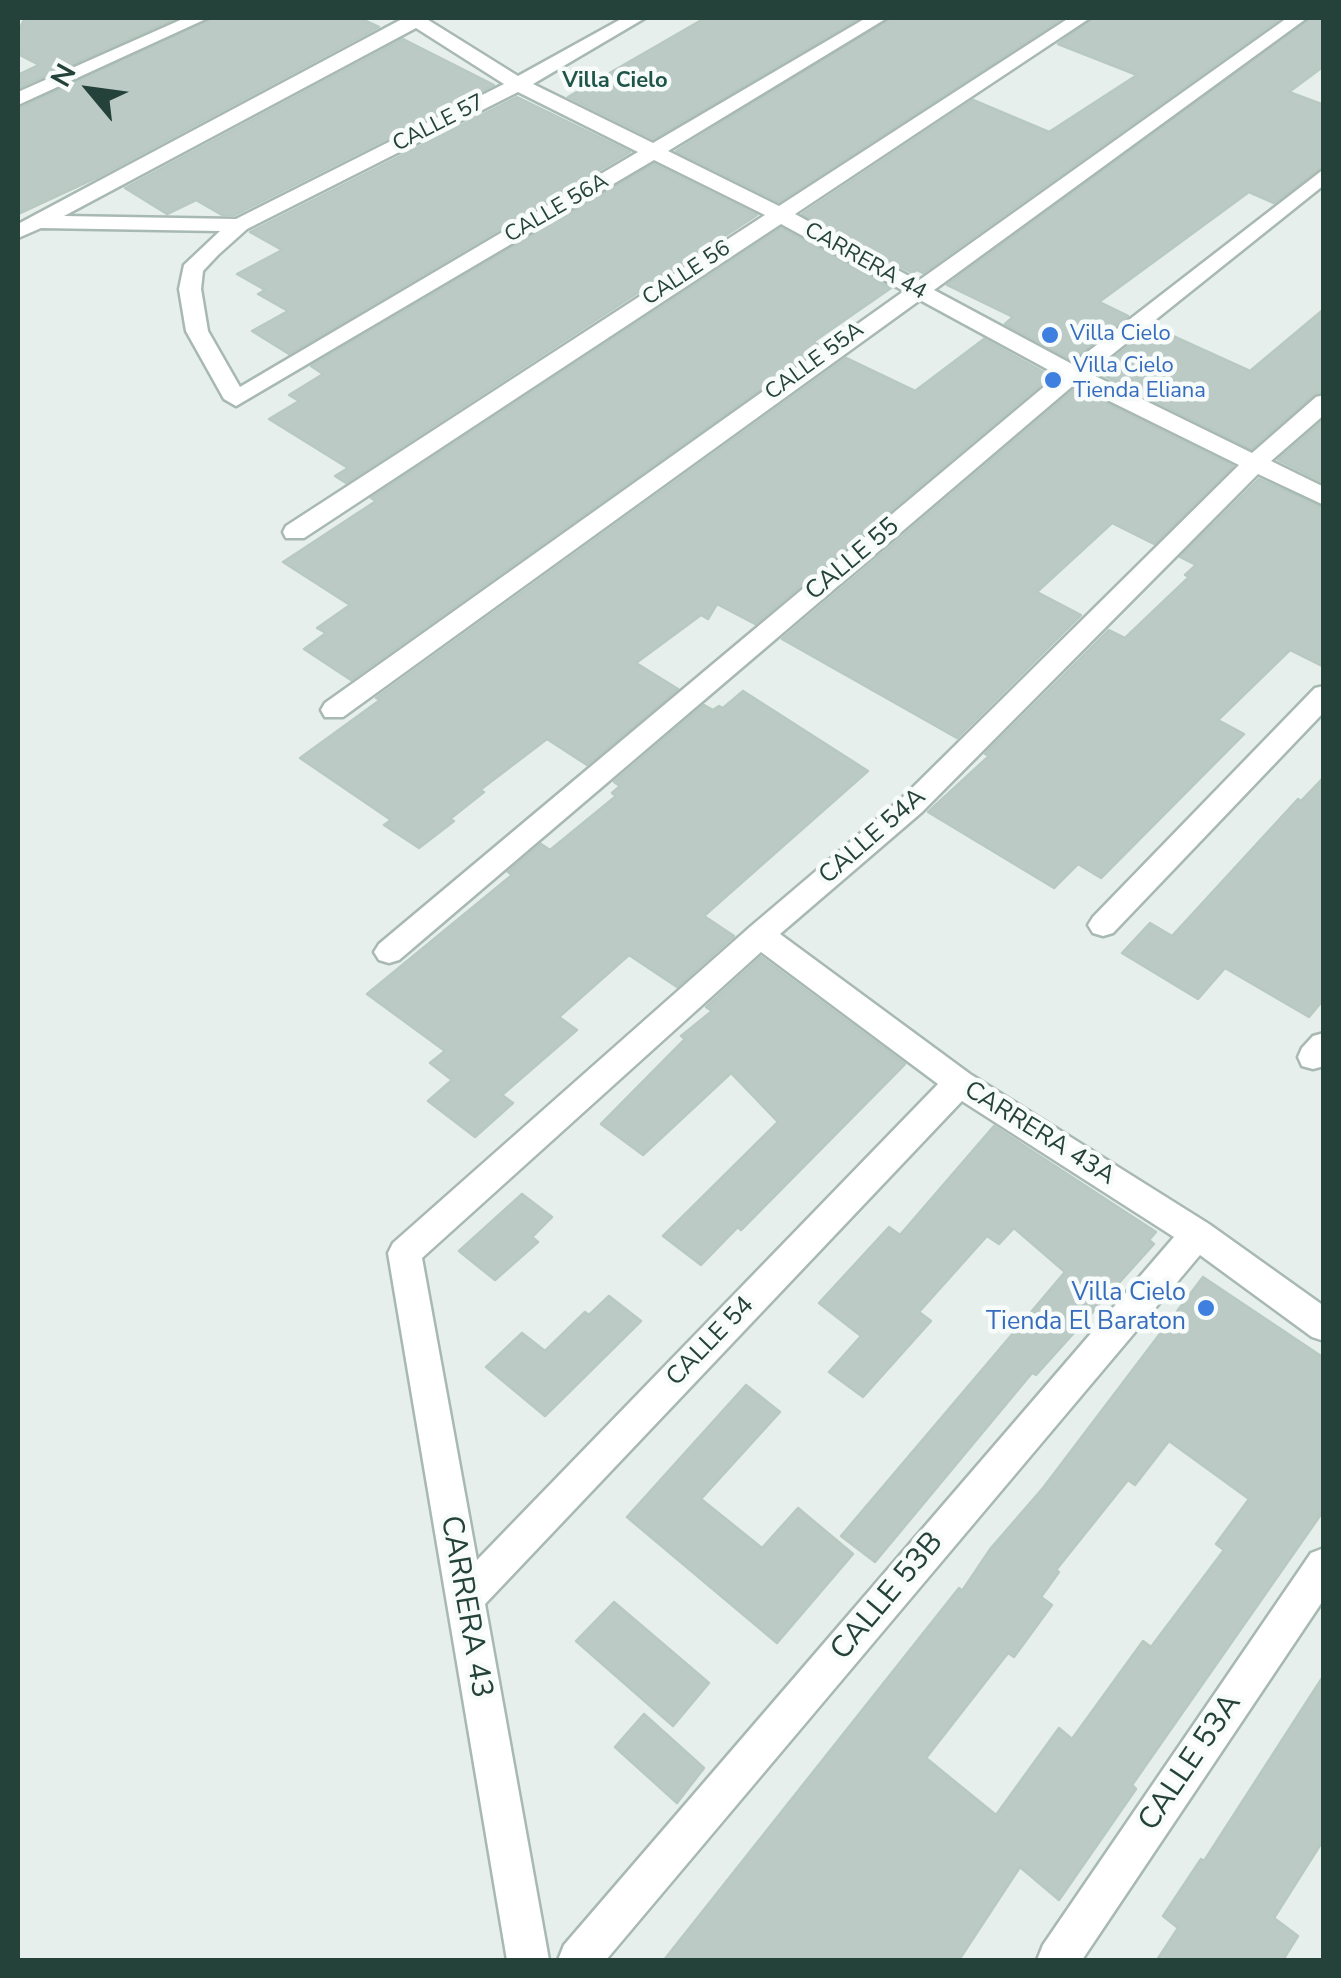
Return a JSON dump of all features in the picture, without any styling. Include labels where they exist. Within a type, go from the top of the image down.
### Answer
[{"type":"street","points":[[18,100],[200,18]]},
{"type":"street","name":"CALLE 57","points":[[240,225],[518,84],[636,18]]},
{"type":"street","name":"CALLE 56A","points":[[240,225],[192,270],[190,289],[197,331],[236,399],[878,18]]},
{"type":"street","name":"CALLE 56","points":[[294,532],[1081,18]]},
{"type":"street","name":"CALLE 55A","points":[[334,710],[1298,18]]},
{"type":"street","points":[[27,227],[415,19]]},
{"type":"street","name":"CARRERA 44","points":[[415,19],[518,84],[779,214],[1074,374],[1324,497]]},
{"type":"street","name":"CALLE 55","points":[[389,952],[1074,374],[1324,174]]},
{"type":"street","points":[[27,227],[240,225]]},
{"type":"street","name":"CALLE 54A","points":[[406,1253],[912,804],[1256,461],[1324,402]]},
{"type":"street","points":[[1103,926],[1324,695]]},
{"type":"street","name":"CARRERA 43A","points":[[760,935],[959,1083],[1197,1234],[1324,1326]]},
{"type":"street","name":"CALLE 54","points":[[463,1600],[959,1083]]},
{"type":"street","name":"CALLE 53B","points":[[579,1960],[1197,1234]]},
{"type":"street","name":"CARRERA 43","points":[[406,1253],[528,1960]]},
{"type":"street","name":"CALLE 53A","points":[[1058,1960],[1324,1566]]},
{"type":"building","points":[[25,18],[177,18],[18,88],[18,75],[39,65],[18,54],[18,32]]},
{"type":"building","points":[[211,18],[359,18],[379,27],[100,176],[18,214],[18,109]]},
{"type":"building","points":[[705,18],[859,18],[653,139],[568,97]]},
{"type":"building","points":[[890,18],[1063,18],[779,202],[676,151]]},
{"type":"building","points":[[1093,18],[1281,18],[923,273],[912,273],[802,214],[973,100],[1049,132],[1137,75],[1058,44]]},
{"type":"building","points":[[1310,18],[1324,18],[1324,66],[1289,92],[1324,105],[1324,166],[1274,203],[1249,192],[1099,302],[1128,316],[1072,360],[1005,324],[1013,317],[947,285]]},
{"type":"building","points":[[403,39],[494,85],[235,215],[222,215],[196,200],[167,214],[125,188]]},
{"type":"building","points":[[517,97],[630,152],[289,354],[252,331],[288,311],[258,294],[265,290],[237,274],[282,250],[250,232]]},
{"type":"building","points":[[654,164],[757,215],[346,483],[335,476],[348,468],[269,419],[299,401],[289,395],[323,374],[311,366]]},
{"type":"building","points":[[781,228],[891,288],[813,342],[821,346],[351,680],[304,649],[326,633],[317,628],[350,605],[283,562],[376,501],[371,498]]},
{"type":"building","points":[[1324,309],[1324,391],[1314,394],[1251,449],[1096,372],[1153,327],[1250,371]]},
{"type":"building","points":[[984,339],[1051,376],[755,624],[717,604],[708,619],[701,615],[636,663],[678,689],[587,765],[547,739],[480,790],[484,792],[450,819],[454,821],[419,848],[384,825],[391,820],[300,758],[380,700],[376,698],[846,358],[915,391]]},
{"type":"building","points":[[1076,388],[1233,466],[1154,544],[1112,523],[1037,592],[1081,615],[957,738],[782,639]]},
{"type":"building","points":[[1324,420],[1324,483],[1278,460]]},
{"type":"building","points":[[1259,479],[1324,508],[1324,667],[1290,650],[1218,720],[1244,734],[1101,878],[1078,864],[1054,888],[928,812],[989,756],[985,754],[1109,630],[1125,638],[1189,577],[1185,575],[1196,565],[1180,557]]},
{"type":"building","points":[[743,691],[868,771],[704,916],[734,936],[677,987],[629,955],[559,1017],[577,1030],[502,1095],[513,1103],[475,1137],[428,1101],[452,1080],[430,1063],[445,1051],[367,994],[512,875],[508,872],[541,844],[550,850],[616,796],[612,793],[620,786],[614,782],[704,705],[713,710],[723,708]]},
{"type":"building","points":[[1324,777],[1324,999],[1309,1017],[1225,968],[1198,999],[1122,953],[1150,923],[1172,936],[1298,799],[1301,801]]},
{"type":"building","points":[[761,957],[905,1064],[741,1230],[738,1227],[701,1265],[663,1236],[778,1122],[731,1073],[643,1155],[601,1124],[685,1039],[681,1036],[712,1011],[706,1007]]},
{"type":"building","points":[[994,1126],[1156,1232],[1149,1240],[1154,1244],[1036,1375],[1032,1373],[875,1562],[841,1536],[1065,1272],[1014,1228],[999,1244],[987,1236],[919,1312],[931,1321],[863,1397],[829,1372],[861,1336],[819,1303],[889,1227],[900,1235]]},
{"type":"building","points":[[522,1194],[552,1217],[532,1237],[538,1242],[495,1280],[459,1251]]},
{"type":"building","points":[[1203,1277],[1324,1358],[1324,1510],[1132,1785],[1136,1789],[1059,1900],[1020,1867],[959,1960],[664,1960],[959,1588],[962,1591],[991,1548],[1043,1488]],"holes":[[[1169,1441],[1249,1499],[1216,1544],[1224,1550],[1151,1647],[1143,1641],[1072,1739],[1059,1728],[996,1815],[926,1758],[1008,1653],[1014,1657],[1052,1605],[1041,1597],[1059,1572],[1056,1570],[1128,1480],[1135,1485]]]},
{"type":"building","points":[[609,1296],[641,1321],[545,1416],[486,1367],[522,1333],[545,1351],[585,1312],[589,1315]]},
{"type":"building","points":[[746,1385],[780,1412],[701,1499],[762,1548],[798,1508],[853,1554],[777,1643],[627,1517]]},
{"type":"building","points":[[614,1602],[709,1683],[673,1726],[576,1641]]},
{"type":"building","points":[[1324,1675],[1324,1839],[1274,1918],[1298,1936],[1283,1960],[1157,1960],[1178,1928],[1163,1916],[1201,1859],[1204,1861]]},
{"type":"building","points":[[644,1714],[704,1768],[677,1803],[615,1747]]},
{"type":"place","name":"Villa Cielo","points":[[1050,335]]},
{"type":"place","name":"Villa Cielo Tienda Eliana","points":[[1053,380]]},
{"type":"place","name":"Villa Cielo Tienda El Baraton","points":[[1206,1308]]},
{"type":"district","name":"Villa Cielo","points":[[615,82]]}]
